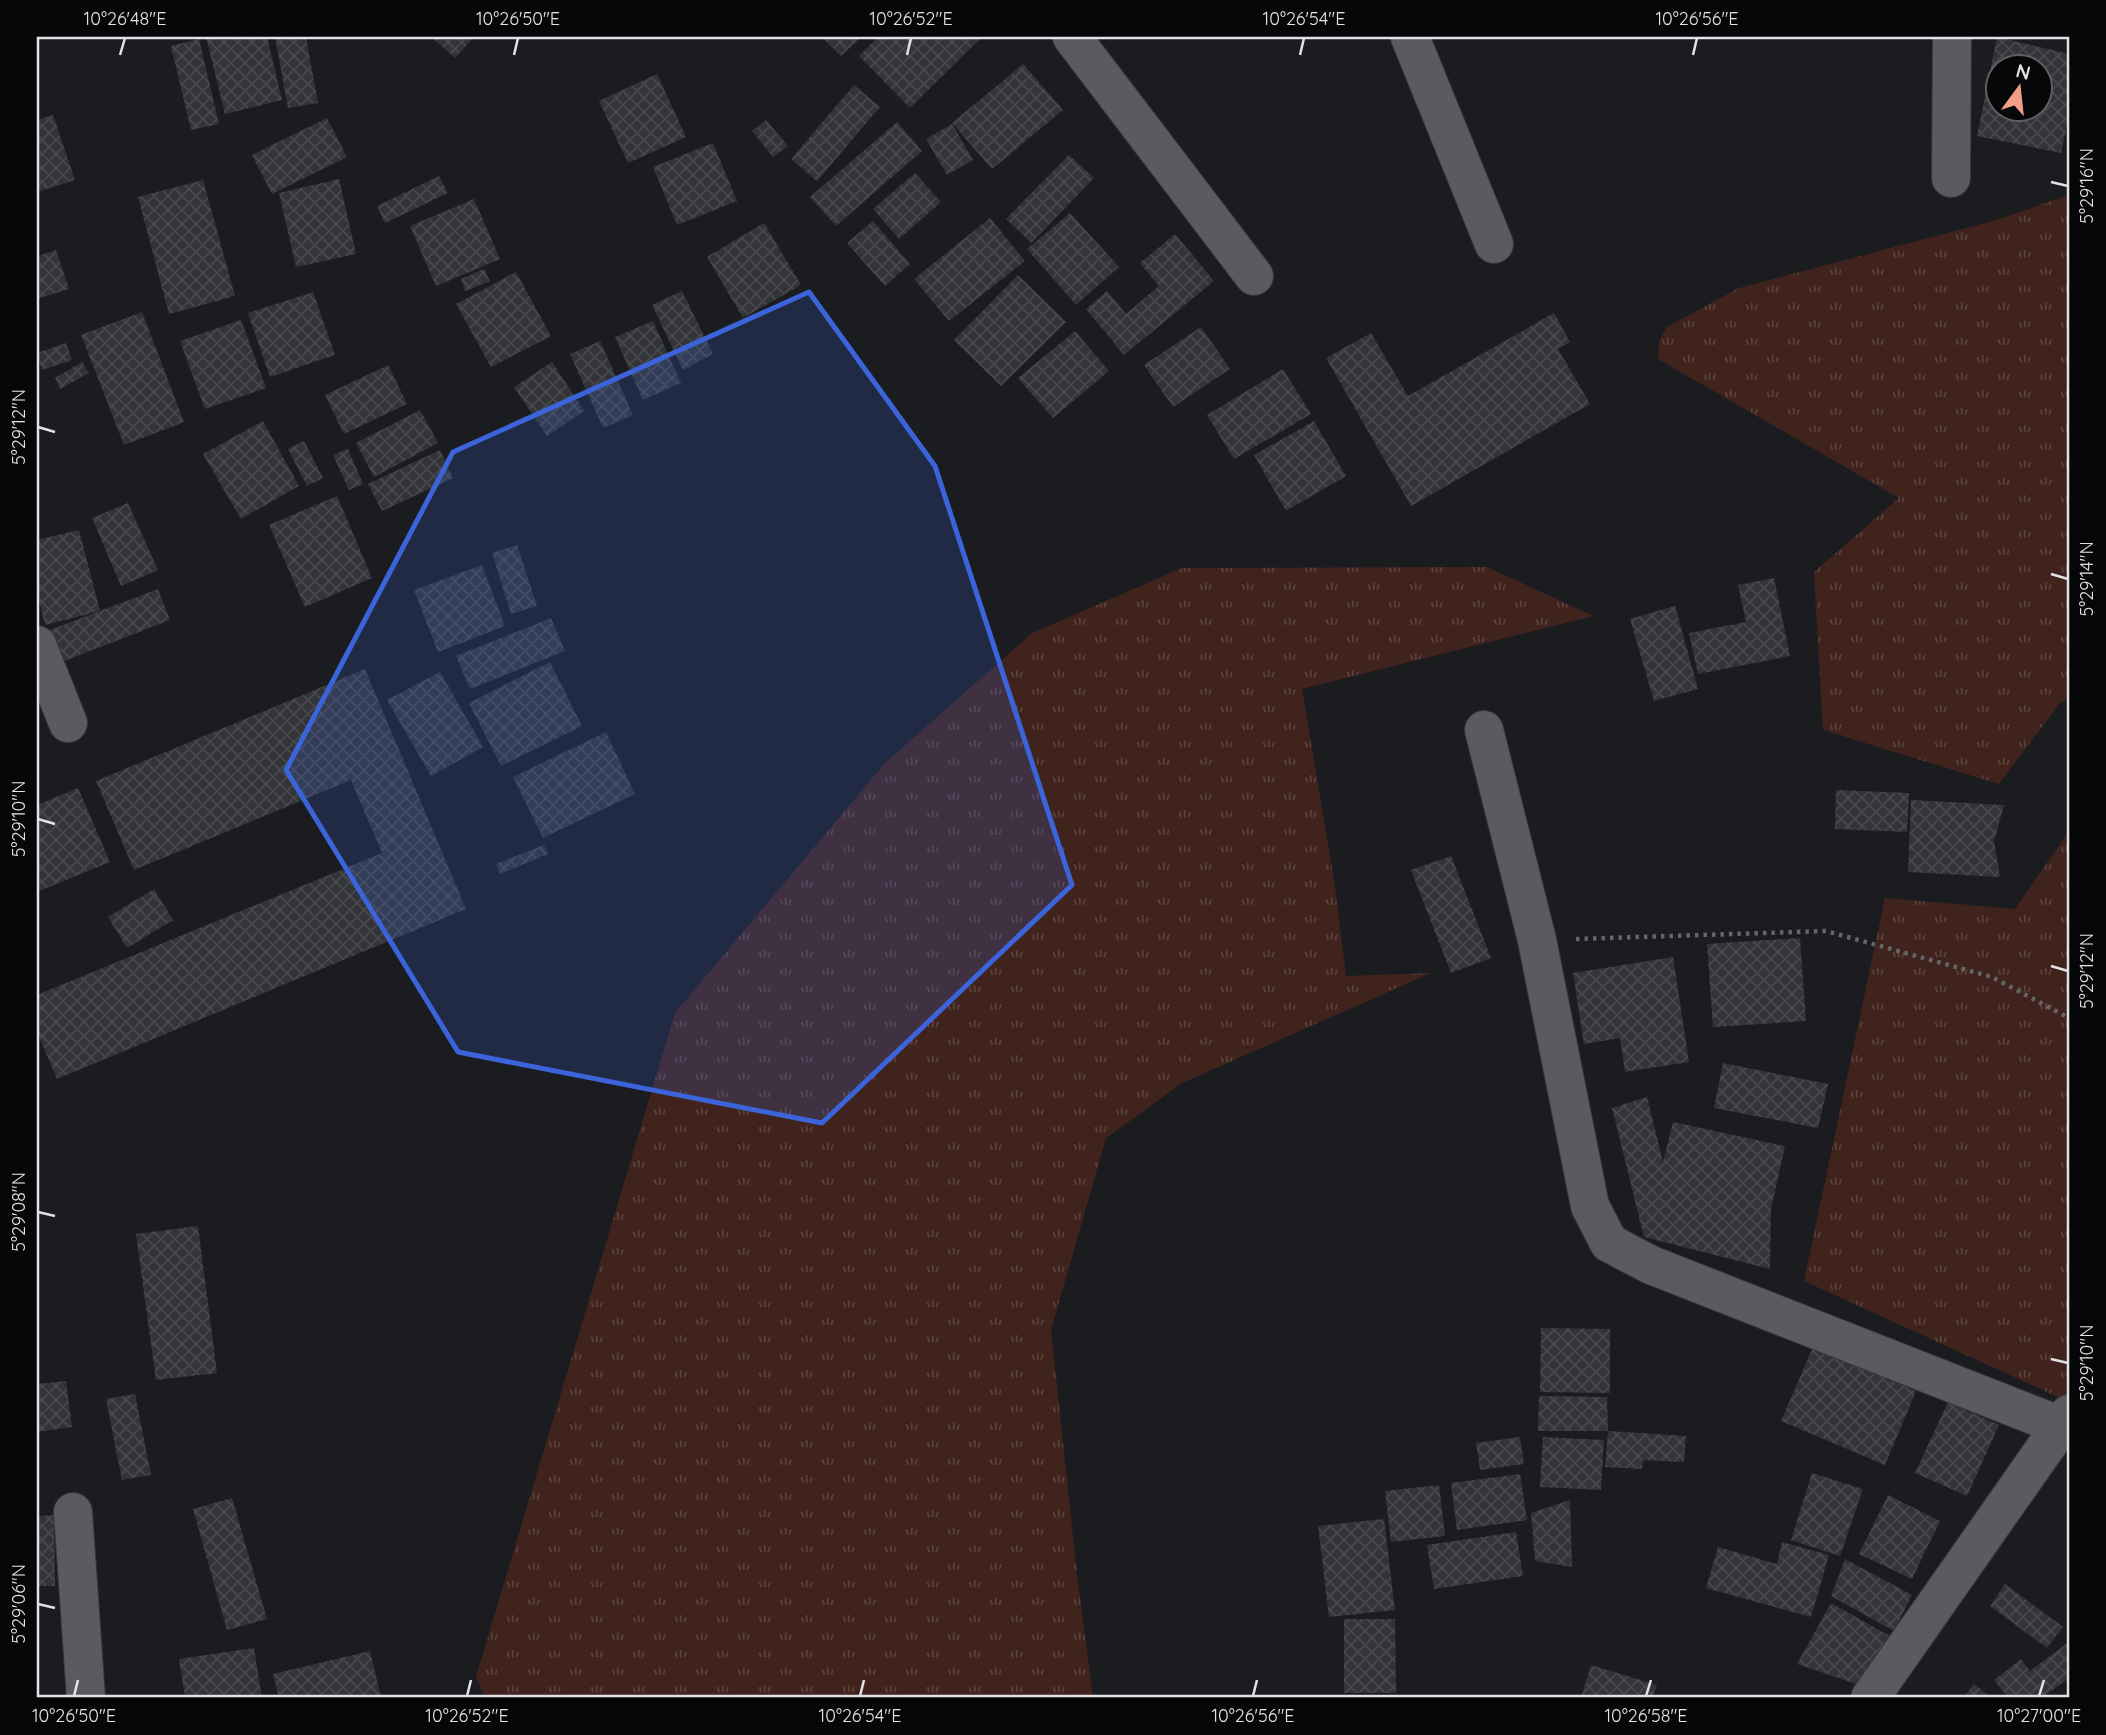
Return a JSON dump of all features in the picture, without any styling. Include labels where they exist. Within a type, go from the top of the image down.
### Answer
[{"type":"street","points":[[1072,37],[1254,276]]},
{"type":"street","points":[[1410,37],[1494,244]]},
{"type":"street","points":[[1951,178],[1952,37]]},
{"type":"street","points":[[37,645],[68,723]]},
{"type":"street","points":[[1484,730],[1537,940],[1590,1206],[1609,1243],[1651,1265],[2065,1420],[1870,1698]]},
{"type":"street","points":[[74,1512],[86,1698]]},
{"type":"path","points":[[1537,940],[1826,931],[1992,977],[2069,1018]]},
{"type":"highlighted area","points":[[809,292],[935,466],[1072,885],[822,1123],[458,1052],[286,770],[453,452]]},
{"type":"green space","points":[[2069,195],[2069,698],[2060,703],[1999,784],[1823,730],[1814,572],[1899,498],[1658,359],[1659,341],[1667,327],[1739,288],[1997,220]]},
{"type":"green space","points":[[1487,567],[1593,616],[1302,689],[1335,887],[1346,976],[1431,973],[1182,1083],[1106,1138],[1051,1330],[1093,1698],[485,1698],[476,1677],[675,1013],[885,763],[1032,633],[1182,568]]},
{"type":"green space","points":[[2069,831],[2069,1402],[1804,1281],[1885,898],[2015,909]]},
{"type":"building","points":[[206,37],[267,37],[282,100],[225,114]]},
{"type":"building","points":[[275,37],[306,37],[318,103],[288,108]]},
{"type":"building","points":[[431,37],[474,37],[455,58]]},
{"type":"building","points":[[822,37],[861,37],[841,56]]},
{"type":"building","points":[[878,37],[982,37],[910,108],[859,56]]},
{"type":"building","points":[[1997,37],[2069,54],[2069,117],[2061,153],[1977,136],[1983,106],[1983,122],[2054,122],[2054,52],[1994,52]]},
{"type":"building","points":[[199,39],[219,124],[191,130],[171,46]]},
{"type":"building","points":[[1023,64],[1063,110],[992,169],[952,123]]},
{"type":"building","points":[[657,74],[686,137],[628,163],[599,101]]},
{"type":"building","points":[[854,85],[880,107],[817,181],[791,159]]},
{"type":"building","points":[[53,115],[75,180],[37,192],[37,120]]},
{"type":"building","points":[[327,118],[347,157],[272,194],[252,155]]},
{"type":"building","points":[[766,120],[788,146],[773,157],[752,131]]},
{"type":"building","points":[[897,122],[922,151],[836,226],[810,197]]},
{"type":"building","points":[[952,124],[973,160],[947,175],[926,139]]},
{"type":"building","points":[[713,143],[737,201],[677,225],[653,167]]},
{"type":"building","points":[[1069,155],[1094,178],[1031,243],[1006,219]]},
{"type":"building","points":[[915,173],[941,202],[899,239],[873,209]]},
{"type":"building","points":[[439,176],[448,193],[385,223],[377,206]]},
{"type":"building","points":[[339,179],[356,254],[296,267],[279,193]]},
{"type":"building","points":[[203,180],[235,296],[169,314],[138,197]]},
{"type":"building","points":[[474,199],[500,259],[436,286],[410,226]]},
{"type":"building","points":[[1070,213],[1119,267],[1076,305],[1027,249]]},
{"type":"building","points":[[990,218],[1025,261],[949,321],[914,279]]},
{"type":"building","points":[[873,221],[910,264],[885,286],[847,243]]},
{"type":"building","points":[[764,223],[801,285],[743,318],[707,257]]},
{"type":"building","points":[[1175,234],[1214,281],[1124,355],[1086,309],[1107,291],[1126,314],[1159,286],[1140,263]]},
{"type":"building","points":[[56,250],[69,289],[37,299],[37,256]]},
{"type":"building","points":[[484,269],[490,281],[465,291],[461,279]]},
{"type":"building","points":[[516,272],[551,336],[491,367],[456,304]]},
{"type":"building","points":[[1018,275],[1066,322],[1001,386],[954,340]]},
{"type":"building","points":[[682,291],[713,354],[683,370],[652,305]]},
{"type":"building","points":[[313,292],[335,355],[270,377],[248,313]]},
{"type":"building","points":[[142,312],[184,422],[124,445],[81,335]]},
{"type":"building","points":[[1554,313],[1570,342],[1558,349],[1590,404],[1411,506],[1326,358],[1371,333],[1408,396]]},
{"type":"building","points":[[241,320],[266,388],[205,409],[180,341]]},
{"type":"building","points":[[653,321],[681,383],[643,400],[615,337]]},
{"type":"building","points":[[1201,327],[1230,369],[1173,407],[1144,365]]},
{"type":"building","points":[[1075,331],[1109,371],[1053,418],[1018,378]]},
{"type":"building","points":[[600,341],[633,415],[603,428],[570,354]]},
{"type":"building","points":[[66,343],[72,360],[42,370],[37,353]]},
{"type":"building","points":[[82,362],[89,373],[60,389],[55,378]]},
{"type":"building","points":[[552,362],[584,411],[547,436],[514,387]]},
{"type":"building","points":[[388,365],[407,404],[344,434],[325,395]]},
{"type":"building","points":[[1283,369],[1311,414],[1234,459],[1207,415]]},
{"type":"building","points":[[420,410],[438,443],[374,477],[356,443]]},
{"type":"building","points":[[263,421],[299,486],[241,519],[203,454]]},
{"type":"building","points":[[1314,421],[1346,476],[1286,511],[1254,455]]},
{"type":"building","points":[[304,441],[323,478],[307,486],[288,449]]},
{"type":"building","points":[[348,449],[363,484],[349,490],[333,455]]},
{"type":"building","points":[[440,450],[453,478],[382,511],[368,484]]},
{"type":"building","points":[[337,496],[372,578],[305,607],[269,525]]},
{"type":"building","points":[[128,503],[158,570],[121,586],[92,518]]},
{"type":"building","points":[[79,530],[100,611],[45,625],[37,593],[37,540]]},
{"type":"building","points":[[517,545],[537,606],[511,614],[492,553]]},
{"type":"building","points":[[482,565],[505,626],[438,652],[414,590]]},
{"type":"building","points":[[1774,578],[1790,656],[1698,674],[1689,633],[1746,622],[1738,585]]},
{"type":"building","points":[[158,589],[170,620],[54,665],[42,633]]},
{"type":"building","points":[[1675,606],[1698,689],[1654,701],[1630,619]]},
{"type":"building","points":[[551,618],[565,651],[470,689],[456,656]]},
{"type":"building","points":[[550,662],[582,726],[501,766],[469,703]]},
{"type":"building","points":[[365,669],[466,909],[57,1079],[37,1032],[37,995],[382,853],[351,780],[134,870],[96,781]]},
{"type":"building","points":[[440,672],[483,747],[431,776],[387,700]]},
{"type":"building","points":[[606,732],[635,794],[543,838],[513,777]]},
{"type":"building","points":[[78,788],[110,862],[37,892],[37,805]]},
{"type":"building","points":[[1836,790],[1909,793],[1907,832],[1835,829]]},
{"type":"building","points":[[1911,800],[2004,805],[1994,841],[2000,877],[1908,872]]},
{"type":"building","points":[[544,845],[548,854],[500,874],[496,864]]},
{"type":"building","points":[[1451,856],[1491,958],[1451,973],[1411,870]]},
{"type":"building","points":[[154,889],[173,920],[127,948],[108,917]]},
{"type":"building","points":[[1800,938],[1806,1021],[1713,1027],[1707,944]]},
{"type":"building","points":[[1673,957],[1689,1062],[1625,1072],[1620,1038],[1584,1044],[1573,973]]},
{"type":"building","points":[[1723,1063],[1828,1084],[1818,1128],[1714,1108]]},
{"type":"building","points":[[1647,1097],[1663,1162],[1673,1122],[1785,1146],[1771,1209],[1770,1269],[1644,1237],[1612,1108]]},
{"type":"building","points":[[198,1226],[217,1373],[156,1380],[136,1234]]},
{"type":"building","points":[[1541,1328],[1610,1329],[1610,1393],[1540,1392]]},
{"type":"building","points":[[1813,1347],[1916,1391],[1885,1465],[1781,1421]]},
{"type":"building","points":[[66,1381],[72,1427],[37,1432],[37,1384]]},
{"type":"building","points":[[135,1394],[151,1475],[122,1480],[106,1399]]},
{"type":"building","points":[[1539,1396],[1607,1397],[1608,1431],[1538,1431]]},
{"type":"building","points":[[1948,1402],[1999,1425],[1967,1496],[1915,1473]]},
{"type":"building","points":[[1608,1431],[1686,1436],[1684,1462],[1643,1460],[1642,1469],[1605,1467]]},
{"type":"building","points":[[1520,1437],[1524,1464],[1480,1470],[1476,1443]]},
{"type":"building","points":[[1543,1437],[1604,1440],[1601,1490],[1540,1487]]},
{"type":"building","points":[[1812,1473],[1863,1489],[1840,1556],[1791,1540]]},
{"type":"building","points":[[1520,1474],[1527,1520],[1457,1530],[1451,1483]]},
{"type":"building","points":[[1439,1485],[1445,1536],[1391,1542],[1385,1491]]},
{"type":"building","points":[[1888,1495],[1940,1521],[1912,1579],[1859,1554]]},
{"type":"building","points":[[232,1498],[267,1619],[227,1630],[193,1509]]},
{"type":"building","points":[[1570,1500],[1572,1567],[1535,1561],[1531,1513]]},
{"type":"building","points":[[54,1515],[55,1586],[37,1586],[37,1516]]},
{"type":"building","points":[[1384,1519],[1395,1610],[1329,1617],[1318,1526]]},
{"type":"building","points":[[1516,1532],[1523,1576],[1434,1589],[1427,1545]]},
{"type":"building","points":[[1782,1542],[1829,1555],[1811,1617],[1706,1588],[1718,1547],[1777,1564]]},
{"type":"building","points":[[1845,1559],[1912,1595],[1894,1631],[1831,1596]]},
{"type":"building","points":[[2005,1584],[2063,1627],[2047,1648],[1990,1606]]},
{"type":"building","points":[[1831,1603],[1897,1640],[1856,1684],[1797,1664]]},
{"type":"building","points":[[1344,1619],[1395,1619],[1396,1693],[1344,1693]]},
{"type":"building","points":[[2069,1642],[2069,1678],[2042,1698],[2008,1698],[1994,1680],[2021,1659],[2030,1671]]},
{"type":"building","points":[[254,1648],[262,1698],[185,1698],[179,1659]]},
{"type":"building","points":[[370,1651],[381,1698],[279,1698],[273,1674]]},
{"type":"building","points":[[1591,1665],[1657,1685],[1652,1698],[1581,1698]]},
{"type":"building","points":[[1974,1684],[1992,1698],[1963,1698]]}]
